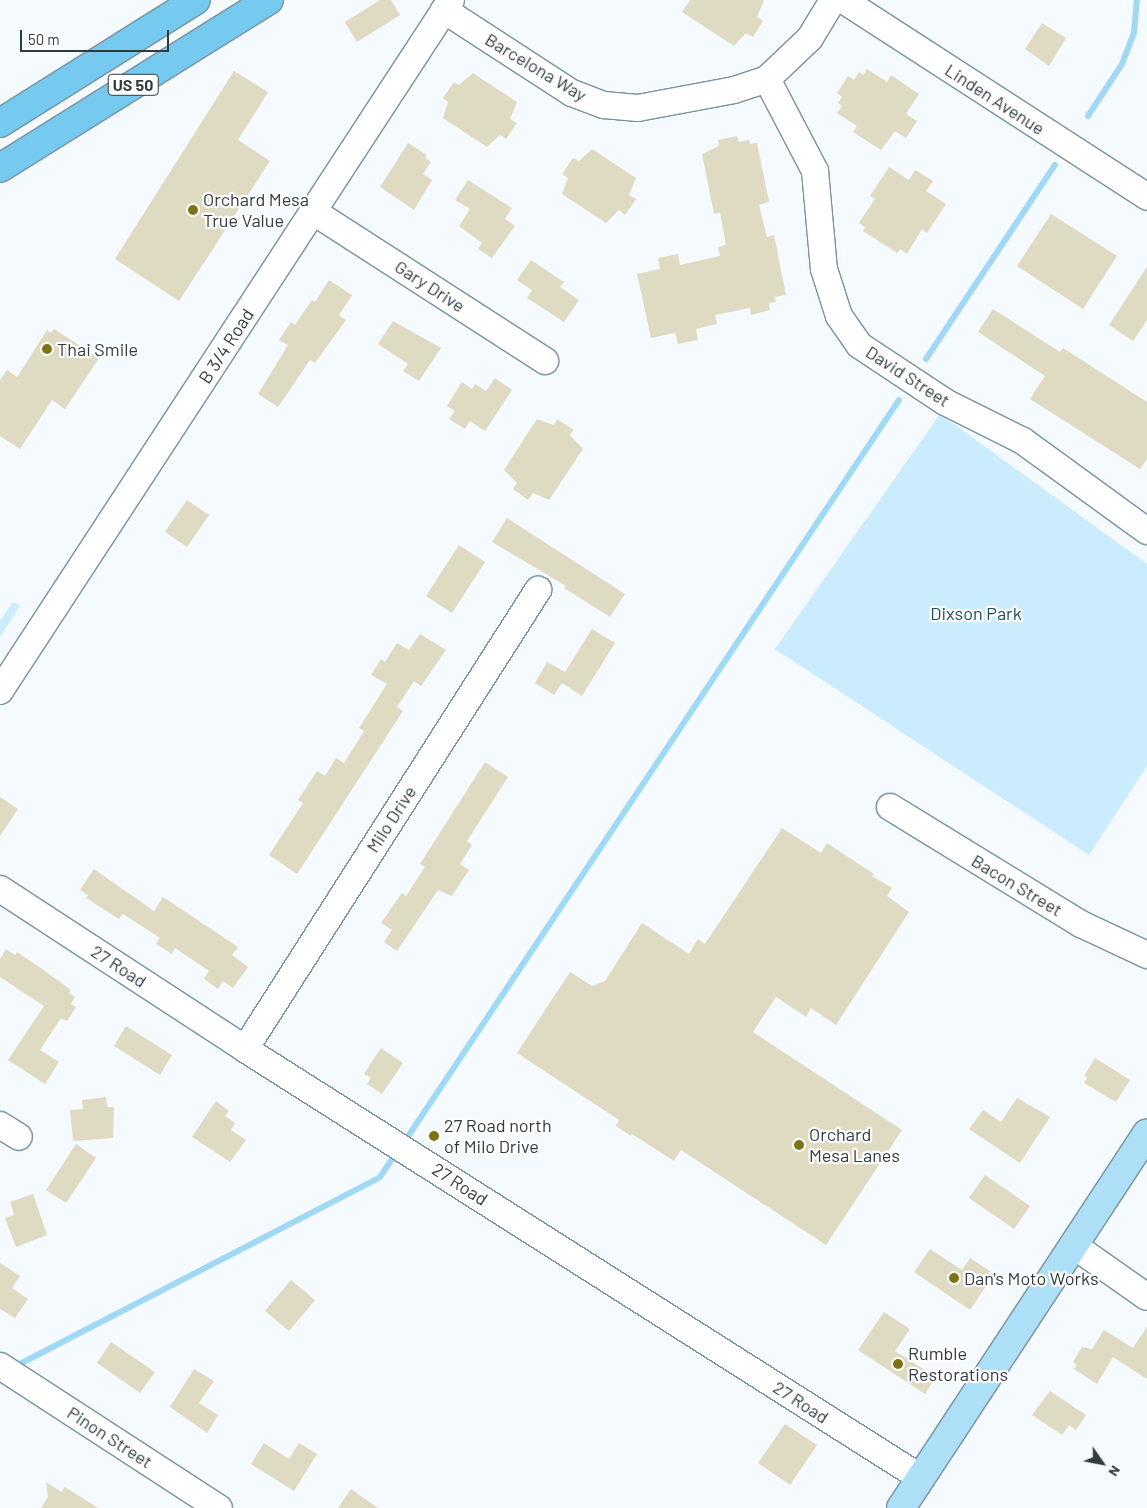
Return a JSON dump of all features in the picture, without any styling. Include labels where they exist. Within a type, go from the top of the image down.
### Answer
[{"type":"highway","name":"US 50","points":[[0,123],[196,0]]},
{"type":"highway","name":"US 50","points":[[0,168],[269,0]]},
{"type":"main road","points":[[901,1508],[1147,1132]]},
{"type":"street","name":"Barcelona Way","points":[[447,5],[572,93],[604,105],[657,107],[734,90],[767,79],[810,38],[833,0]]},
{"type":"street","name":"Linden Avenue","points":[[843,0],[1147,197]]},
{"type":"street","name":"B 3/4 Road","points":[[0,691],[314,212],[447,5]]},
{"type":"street","name":"David Street","points":[[767,79],[815,171],[824,269],[839,316],[859,345],[946,402],[1023,441],[1147,530]]},
{"type":"street","name":"Gary Drive","points":[[314,212],[545,361]]},
{"type":"street","name":"Milo Drive","points":[[245,1049],[538,590]]},
{"type":"street","name":"Bacon Street","points":[[890,807],[1081,924],[1147,955]]},
{"type":"street","name":"27 Road","points":[[0,889],[245,1049],[921,1478]]},
{"type":"street","points":[[1073,1245],[1147,1297]]},
{"type":"street","name":"Pinon Street","points":[[0,1366],[219,1508]]},
{"type":"green space","name":"Dixson Park","points":[[940,414],[1147,564],[1147,766],[1089,855],[775,649]]},
{"type":"green space","points":[[13,602],[20,606],[0,637],[0,621]]},
{"type":"building","points":[[380,0],[391,0],[400,15],[357,42],[345,22]]},
{"type":"building","points":[[690,0],[764,0],[757,17],[763,21],[753,37],[746,33],[734,46],[682,12]]},
{"type":"building","points":[[1042,23],[1066,38],[1049,66],[1025,49]]},
{"type":"building","points":[[867,69],[887,82],[891,75],[919,94],[906,114],[917,121],[906,138],[895,131],[881,150],[853,132],[857,126],[837,113],[842,106],[838,103],[842,97],[837,93],[848,76],[854,80],[859,72],[863,75]]},
{"type":"building","name":"Orchard Mesa True Value","points":[[234,71],[268,92],[238,140],[270,161],[179,301],[115,259]]},
{"type":"building","points":[[473,73],[517,102],[510,119],[517,123],[506,139],[500,135],[487,147],[443,118],[448,102],[443,98],[454,82],[459,85]]},
{"type":"building","points":[[737,136],[739,142],[749,140],[750,144],[757,143],[769,202],[759,205],[767,237],[774,235],[786,295],[774,297],[776,302],[769,303],[770,310],[751,315],[750,308],[715,315],[717,324],[696,329],[698,340],[678,344],[675,333],[651,338],[637,274],[660,269],[658,258],[678,254],[680,265],[720,256],[718,247],[726,245],[720,213],[714,214],[702,154],[719,146],[718,140]]},
{"type":"building","points":[[408,143],[427,155],[425,158],[431,162],[423,174],[432,180],[414,210],[380,187]]},
{"type":"building","points":[[592,149],[636,178],[629,195],[636,199],[625,215],[619,210],[606,223],[562,194],[568,178],[562,174],[573,158],[579,161]]},
{"type":"building","points":[[889,167],[909,180],[915,170],[933,181],[926,191],[946,204],[927,233],[922,229],[907,254],[900,249],[897,253],[863,231],[865,227],[859,223],[875,199],[870,196]]},
{"type":"building","points":[[468,180],[512,208],[505,219],[515,226],[492,258],[478,249],[482,243],[459,226],[470,209],[455,200]]},
{"type":"building","points":[[1051,214],[1117,256],[1083,309],[1017,266]]},
{"type":"building","points":[[531,260],[564,282],[560,287],[579,300],[564,322],[527,298],[532,290],[517,280]]},
{"type":"building","points":[[1147,267],[1147,320],[1133,341],[1109,325]]},
{"type":"building","points":[[329,280],[352,295],[339,315],[346,320],[315,363],[310,360],[278,407],[258,394],[288,345],[279,340],[291,322],[295,325],[312,300],[315,302]]},
{"type":"building","points":[[993,309],[1060,352],[1063,348],[1147,402],[1147,459],[1140,469],[1030,399],[1045,376],[978,332]]},
{"type":"building","points":[[393,321],[441,348],[419,381],[403,371],[408,364],[378,344]]},
{"type":"building","points":[[54,329],[99,358],[65,409],[52,400],[20,449],[0,436],[0,380],[7,370],[17,377],[47,330],[51,333]]},
{"type":"building","points":[[495,378],[512,390],[485,431],[470,421],[465,429],[449,419],[455,411],[447,406],[462,382],[472,389],[475,384],[486,391]]},
{"type":"building","points":[[537,419],[554,425],[557,419],[574,430],[570,435],[583,449],[549,500],[533,493],[528,500],[513,489],[517,483],[504,470]]},
{"type":"building","points":[[187,500],[209,515],[187,547],[165,532]]},
{"type":"building","points":[[507,518],[625,594],[610,617],[564,588],[566,586],[492,542]]},
{"type":"building","points":[[459,545],[485,562],[452,613],[426,596]]},
{"type":"building","points":[[592,629],[615,643],[582,696],[562,683],[554,695],[535,683],[547,662],[565,672]]},
{"type":"building","points":[[420,634],[446,650],[421,686],[414,681],[397,707],[403,711],[297,874],[269,855],[303,803],[298,800],[317,771],[325,776],[336,758],[344,763],[364,731],[359,728],[387,684],[371,675],[381,659],[385,662],[397,643],[409,650]]},
{"type":"building","points":[[485,762],[508,777],[467,841],[472,845],[460,864],[469,870],[452,896],[438,890],[397,951],[384,942],[392,930],[381,923],[402,893],[406,896],[425,867],[420,864]]},
{"type":"building","points":[[0,797],[18,809],[0,836]]},
{"type":"building","points":[[782,828],[821,853],[827,843],[874,874],[872,876],[892,888],[887,896],[909,912],[836,1025],[811,1008],[806,1017],[776,997],[753,1032],[902,1130],[826,1245],[681,1150],[674,1161],[632,1134],[631,1136],[616,1126],[619,1120],[517,1053],[570,972],[592,986],[605,981],[642,923],[689,954],[698,939],[705,944]]},
{"type":"building","points":[[94,869],[154,911],[163,897],[238,947],[232,955],[248,967],[233,988],[223,981],[218,989],[204,979],[209,971],[175,948],[172,954],[156,944],[160,938],[123,914],[119,919],[86,898],[88,895],[80,890]]},
{"type":"building","points":[[6,949],[15,955],[17,952],[42,969],[71,990],[69,993],[75,997],[71,1004],[76,1007],[67,1021],[61,1018],[40,1050],[59,1062],[45,1084],[8,1060],[44,1006],[0,977],[0,959]]},
{"type":"building","points":[[126,1026],[172,1055],[160,1075],[114,1046]]},
{"type":"building","points":[[381,1048],[403,1063],[382,1094],[367,1084],[371,1078],[364,1074]]},
{"type":"building","points":[[1095,1058],[1130,1080],[1116,1102],[1084,1083],[1087,1078],[1084,1076]]},
{"type":"building","points":[[106,1097],[107,1107],[114,1107],[113,1138],[73,1141],[70,1110],[83,1109],[82,1100]]},
{"type":"building","points":[[1017,1098],[1050,1117],[1020,1163],[969,1129],[983,1110],[1001,1122]]},
{"type":"building","points":[[216,1101],[229,1111],[225,1116],[235,1123],[231,1130],[246,1140],[230,1162],[192,1137]]},
{"type":"building","points":[[76,1144],[96,1158],[66,1203],[46,1190]]},
{"type":"building","points":[[985,1175],[1030,1206],[1014,1229],[969,1198]]},
{"type":"building","points":[[33,1194],[47,1235],[16,1247],[5,1218],[14,1215],[10,1202]]},
{"type":"building","name":"Dan's Moto Works","points":[[930,1249],[962,1270],[970,1258],[990,1271],[982,1283],[986,1286],[970,1310],[914,1272]]},
{"type":"building","points":[[0,1263],[20,1276],[12,1288],[28,1299],[15,1318],[0,1309]]},
{"type":"building","points":[[291,1280],[315,1300],[289,1331],[265,1311]]},
{"type":"building","name":"Rumble Restorations","points":[[884,1312],[910,1329],[895,1351],[936,1377],[925,1394],[858,1350]]},
{"type":"building","points":[[1147,1327],[1147,1379],[1113,1357],[1097,1384],[1074,1369],[1077,1365],[1073,1362],[1082,1347],[1092,1349],[1104,1330],[1133,1348]]},
{"type":"building","points":[[111,1342],[155,1372],[140,1393],[97,1363]]},
{"type":"building","points":[[194,1369],[214,1381],[199,1403],[218,1415],[207,1433],[170,1407]]},
{"type":"building","points":[[1050,1391],[1086,1415],[1076,1430],[1069,1425],[1062,1435],[1032,1415]]},
{"type":"building","points":[[785,1424],[817,1445],[790,1485],[758,1463]]},
{"type":"building","points":[[264,1443],[289,1459],[299,1443],[317,1454],[294,1491],[251,1464]]},
{"type":"building","points":[[46,1482],[61,1492],[65,1487],[98,1508],[41,1508],[48,1497]]},
{"type":"building","points":[[351,1489],[378,1508],[338,1508]]},
{"type":"waterway","points":[[1088,116],[1122,64],[1134,33],[1137,0]]},
{"type":"waterway","points":[[926,359],[1055,165]]},
{"type":"waterway","points":[[403,1144],[899,400]]},
{"type":"waterway","points":[[14,1367],[380,1177],[397,1152]]},
{"type":"place","name":"Orchard Mesa True Value","points":[[193,210]]},
{"type":"place","name":"Thai Smile","points":[[47,349]]},
{"type":"place","name":"27 Road north of Milo Drive","points":[[434,1136]]},
{"type":"place","name":"Orchard Mesa Lanes","points":[[799,1145]]},
{"type":"place","name":"Dan's Moto Works","points":[[954,1278]]},
{"type":"place","name":"Rumble Restorations","points":[[898,1364]]}]
